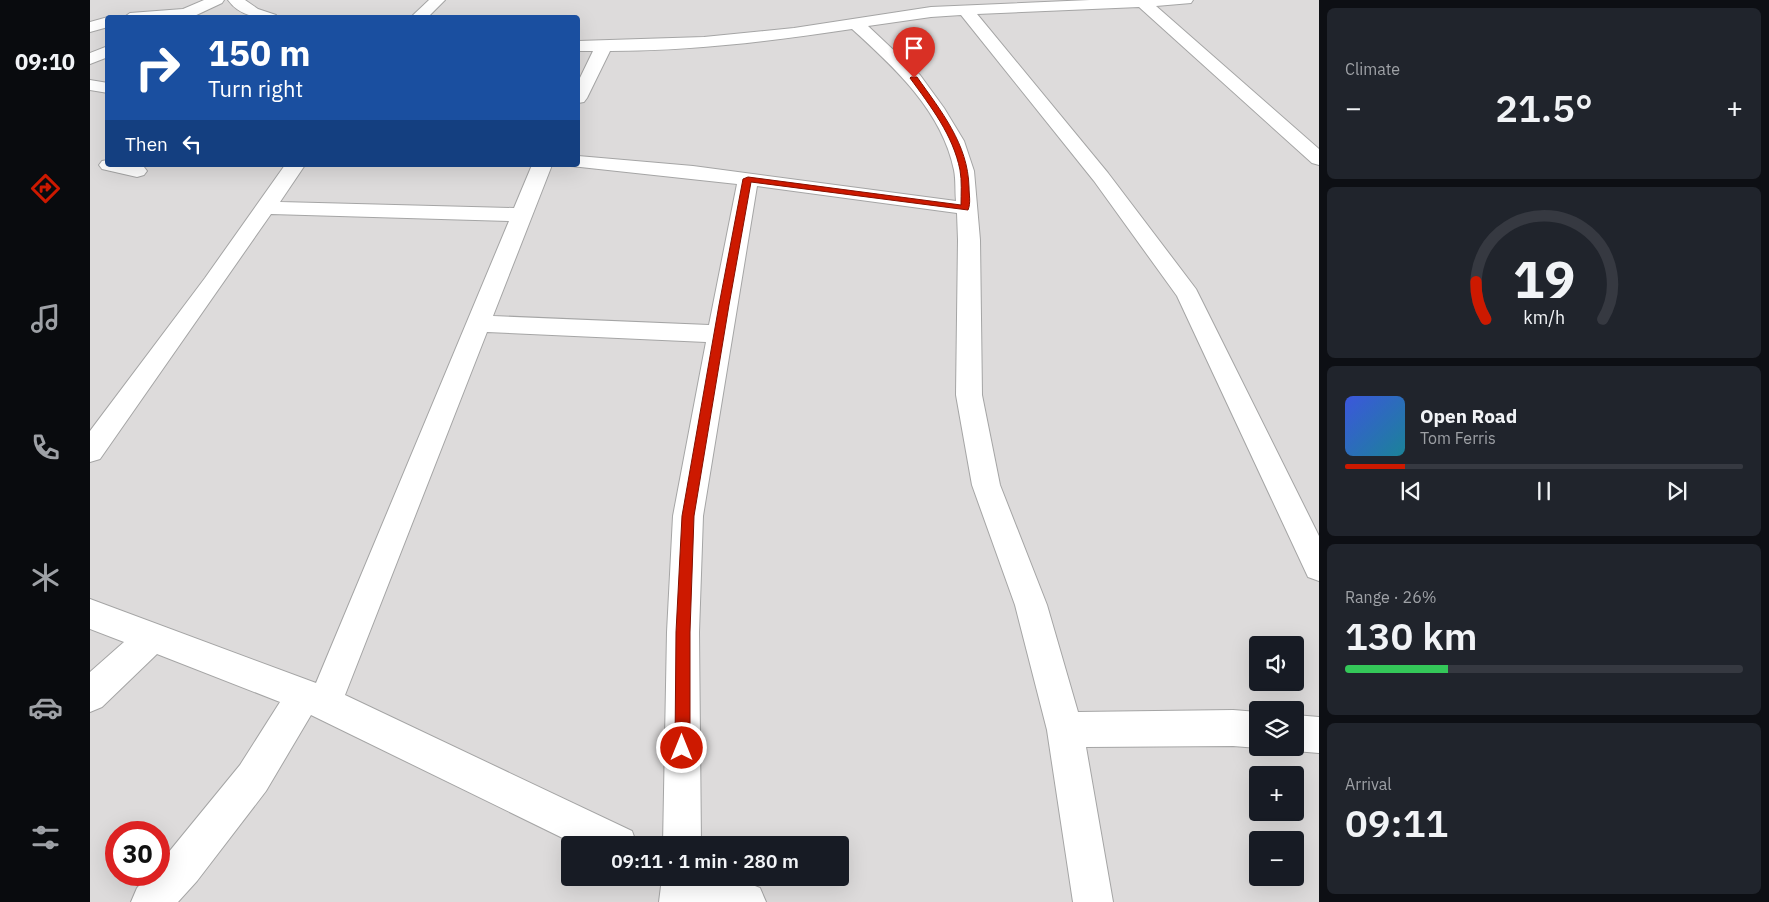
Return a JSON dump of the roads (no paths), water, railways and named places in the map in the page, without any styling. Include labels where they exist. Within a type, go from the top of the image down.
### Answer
[{"type":"street","points":[[181,15],[217,0]]},
{"type":"street","points":[[235,0],[253,12],[262,15]]},
{"type":"street","points":[[420,15],[438,0]]},
{"type":"street","points":[[580,46],[704,42],[794,33],[922,13],[1186,0]]},
{"type":"street","points":[[1142,2],[1319,159]]},
{"type":"street","points":[[965,10],[1095,170],[1188,294],[1319,568]]},
{"type":"street","points":[[90,27],[105,23]]},
{"type":"street","points":[[855,23],[914,78],[938,112],[955,141],[964,171],[965,208],[969,240],[969,395],[986,485],[1030,605],[1065,730],[1094,902]]},
{"type":"street","points":[[580,94],[604,46]]},
{"type":"street","points":[[90,59],[105,52]]},
{"type":"street","points":[[90,85],[105,88]]},
{"type":"street","points":[[1293,134],[1319,136]]},
{"type":"street","points":[[90,161],[105,164]]},
{"type":"street","points":[[580,162],[674,170],[965,208]]},
{"type":"street","points":[[118,167],[137,171]]},
{"type":"street","points":[[90,451],[267,208],[294,167]]},
{"type":"street","points":[[151,902],[183,867],[314,699],[479,324],[541,167]]},
{"type":"street","points":[[682,836],[683,632],[688,516],[748,179]]},
{"type":"street","points":[[267,208],[522,214]]},
{"type":"street","points":[[479,324],[719,334]]},
{"type":"street","points":[[90,614],[314,699],[599,836]]},
{"type":"street","points":[[90,695],[152,637]]},
{"type":"street","points":[[1065,730],[1249,729]]},
{"type":"street","points":[[1304,734],[1319,735]]},
{"type":"street","points":[[679,902],[681,886]]},
{"type":"street","points":[[706,886],[746,902]]}]
